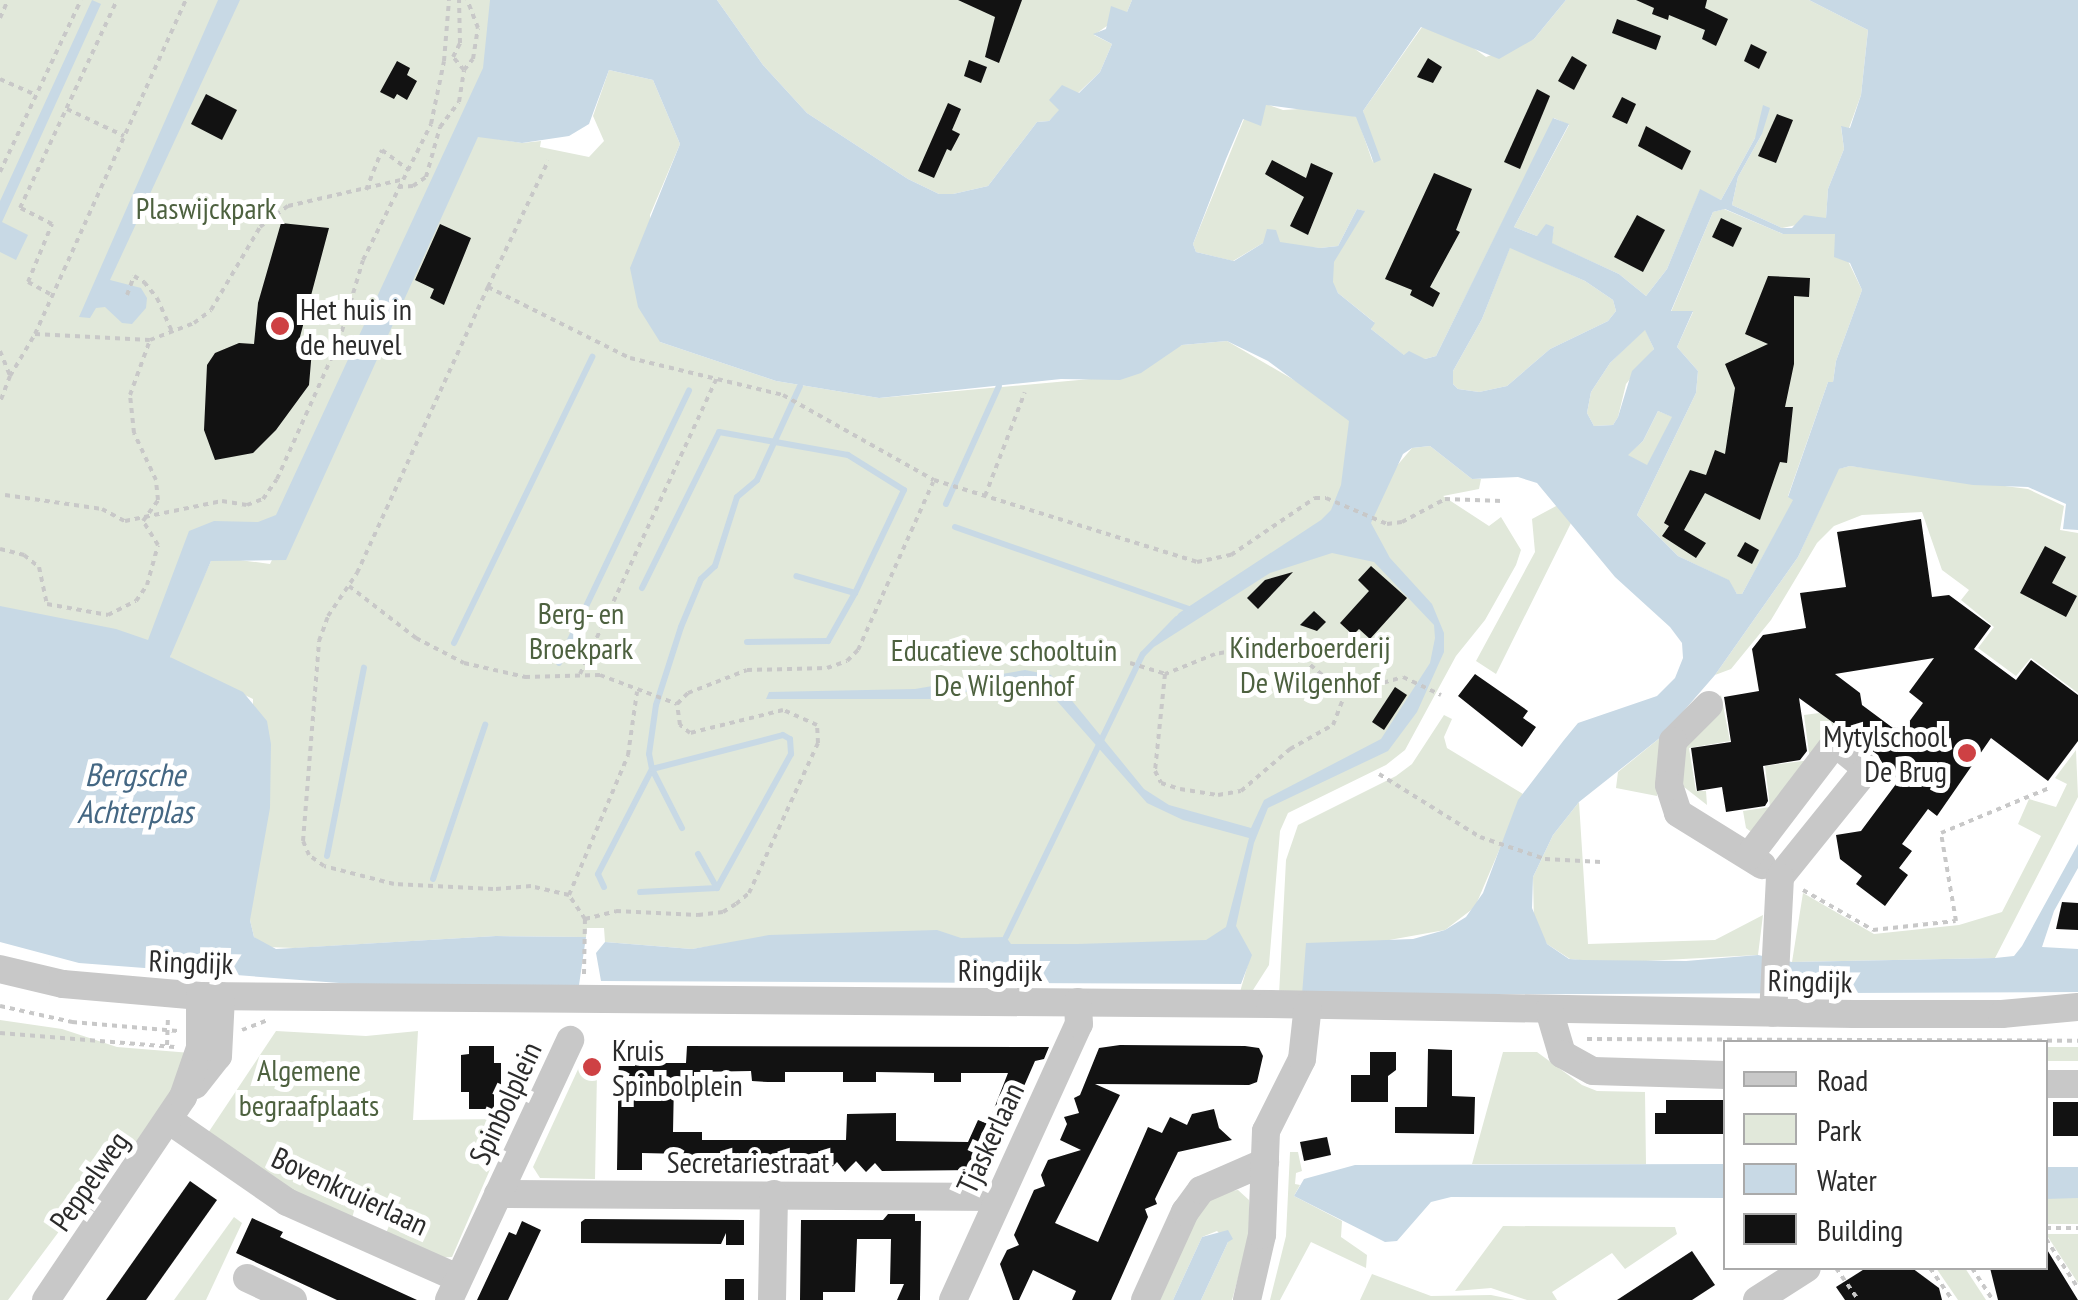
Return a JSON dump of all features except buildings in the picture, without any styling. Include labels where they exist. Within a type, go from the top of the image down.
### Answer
[{"type":"street","points":[[1708,705],[1673,741],[1669,785],[1678,812],[1780,877]]},
{"type":"street","points":[[1749,856],[1835,743],[1867,769],[1780,877],[1773,1025]]},
{"type":"street","name":"Ringdijk","points":[[0,969],[63,984],[210,996],[1308,1005],[1549,1010],[1773,1025],[2078,1007]]},
{"type":"street","name":"Peppelweg","points":[[177,1109],[210,996]]},
{"type":"street","name":"Peppelweg","points":[[46,1300],[218,1056],[210,996]]},
{"type":"street","name":"Tjaskerlaan","points":[[953,1300],[1078,1024],[1078,1002]]},
{"type":"street","points":[[1246,1300],[1257,1268],[1266,1132],[1302,1059],[1308,1005]]},
{"type":"street","points":[[1549,1010],[1554,1039],[1570,1062],[1593,1071],[1723,1075]]},
{"type":"street","name":"Ringdijk","points":[[2002,1014],[2078,1022]]},
{"type":"street","name":"Spinbolplein","points":[[454,1289],[570,1040]]},
{"type":"street","points":[[2048,1084],[2078,1084]]},
{"type":"street","name":"Bovenkruierlaan","points":[[177,1109],[287,1202],[454,1289]]},
{"type":"street","points":[[1145,1300],[1185,1212],[1202,1190],[1265,1162]]},
{"type":"street","name":"Secretariestraat","points":[[498,1194],[999,1198]]},
{"type":"street","points":[[772,1300],[774,1194]]},
{"type":"street","points":[[1757,1300],[1805,1270]]},
{"type":"street","points":[[247,1278],[294,1300]]},
{"type":"path","points":[[0,18],[8,0]]},
{"type":"path","points":[[0,172],[81,0]]},
{"type":"path","points":[[50,294],[28,282],[52,224],[20,208],[117,0]]},
{"type":"path","points":[[0,402],[10,376],[35,334],[186,0]]},
{"type":"path","points":[[5,495],[102,508],[125,521],[144,521],[188,506],[222,500],[247,505],[263,499],[277,480],[339,342],[364,260],[431,124],[444,60],[449,0]]},
{"type":"path","points":[[398,187],[413,186],[426,177],[440,126],[458,102],[462,23],[456,9],[459,0]]},
{"type":"path","points":[[459,66],[473,59],[475,19],[466,0]]},
{"type":"path","points":[[0,79],[36,96]]},
{"type":"path","points":[[67,109],[124,136]]},
{"type":"path","points":[[366,190],[382,150],[409,170]]},
{"type":"path","points":[[548,161],[349,586],[328,616],[319,641],[303,840],[310,855],[324,866],[394,884],[492,890],[531,886],[569,895],[585,918],[583,990]]},
{"type":"path","points":[[35,334],[150,340],[194,324],[211,310],[260,227],[288,206],[401,180]]},
{"type":"path","points":[[127,295],[134,276],[157,298],[172,332]]},
{"type":"path","points":[[488,288],[630,358],[783,395],[934,480],[1206,563],[1230,556],[1304,502],[1326,498],[1380,522],[1402,522],[1445,500],[1502,501]]},
{"type":"path","points":[[144,521],[158,500],[158,490],[134,432],[130,395],[150,340]]},
{"type":"path","points":[[0,351],[10,376]]},
{"type":"path","points":[[580,674],[716,379]]},
{"type":"path","points":[[985,496],[1025,392]]},
{"type":"path","points":[[674,703],[688,693],[747,670],[827,668],[846,661],[858,650],[934,480]]},
{"type":"path","points":[[0,549],[24,556],[38,567],[48,604],[108,615],[136,601],[147,585],[158,544],[144,521]]},
{"type":"path","points":[[349,586],[416,638],[464,663],[525,677],[600,675],[674,703]]},
{"type":"path","points":[[1130,663],[1165,674],[1215,654],[1283,642],[1345,694]]},
{"type":"path","points":[[1165,674],[1155,771],[1162,783],[1218,795],[1240,791],[1290,750],[1334,724],[1345,694]]},
{"type":"path","points":[[1345,694],[1411,678],[1441,694]]},
{"type":"path","points":[[569,895],[628,755],[637,691]]},
{"type":"path","points":[[585,918],[616,911],[698,915],[723,912],[736,904],[749,894],[818,742],[817,725],[783,710],[690,733],[678,721],[674,703]]},
{"type":"path","points":[[1378,774],[1480,837],[1545,859],[1601,862]]},
{"type":"path","points":[[1780,877],[1873,930],[1956,921],[1941,833],[2049,788]]},
{"type":"path","points":[[168,994],[168,1045]]},
{"type":"path","points":[[0,1006],[72,1022],[201,1033]]},
{"type":"path","name":"Ringdijk","points":[[1554,1039],[1773,1025],[2042,1040]]},
{"type":"path","points":[[0,1033],[168,1045],[186,1050],[201,1033]]},
{"type":"path","name":"Ringdijk","points":[[2048,1040],[2078,1042]]},
{"type":"path","points":[[2048,1228],[2078,1228]]},
{"type":"path","points":[[2048,1243],[2078,1288]]},
{"type":"path","points":[[1837,1270],[1858,1300]]},
{"type":"path","points":[[1931,1270],[1952,1300]]},
{"type":"path","points":[[1973,1270],[1993,1300]]},
{"type":"green space","name":"Plaswijckpark","points":[[0,0],[513,0],[277,551],[207,547],[0,925]]},
{"type":"green space","points":[[717,0],[1132,0],[1127,12],[1094,35],[1112,44],[1100,72],[1049,121],[1037,122],[988,186],[939,194],[908,179],[807,113],[763,65]]},
{"type":"green space","points":[[1566,0],[1809,0],[1868,30],[1861,95],[1849,128],[1841,127],[1844,149],[1828,189],[1826,219],[1782,228],[1732,205],[1738,177],[1762,134],[1755,138],[1721,200],[1700,190],[1667,269],[1646,296],[1619,274],[1551,243],[1554,228],[1537,236],[1514,227],[1569,125],[1554,118],[1436,356],[1425,359],[1405,356],[1371,329],[1374,322],[1338,293],[1332,282],[1333,262],[1364,211],[1357,209],[1338,246],[1263,243],[1233,261],[1196,252],[1193,244],[1244,119],[1266,104],[1283,110],[1317,108],[1357,117],[1373,163],[1363,111],[1422,27],[1464,41],[1486,57],[1534,39]]},
{"type":"green space","name":"Berg- en Broekpark","points":[[609,70],[653,80],[680,144],[650,215],[660,342],[776,381],[879,398],[1101,378],[1182,345],[1227,341],[1306,387],[1350,421],[1350,433],[1395,468],[1412,448],[1430,446],[1472,479],[1481,479],[1479,489],[1443,496],[1489,526],[1501,517],[1521,550],[1516,565],[1485,620],[1456,656],[1405,750],[1386,765],[1288,813],[1280,831],[1269,965],[1253,990],[1240,992],[1248,964],[1001,961],[784,935],[692,949],[605,942],[604,928],[587,928],[586,937],[496,936],[295,948],[267,947],[254,937],[250,920],[253,699],[176,662],[170,657],[173,644],[211,561],[225,558],[270,564],[478,136],[522,143],[541,141],[540,147],[589,157],[604,141],[593,116]]},
{"type":"green space","points":[[1724,209],[1783,234],[1835,234],[1862,290],[1836,361],[1833,382],[1828,382],[1788,496],[1794,500],[1742,594],[1737,594],[1728,580],[1678,556],[1637,515],[1696,393],[1698,371],[1677,347],[1693,312],[1671,312],[1713,212]]},
{"type":"green space","points":[[1510,247],[1585,281],[1613,300],[1616,311],[1608,321],[1550,349],[1507,386],[1479,392],[1458,389],[1453,384],[1453,371],[1482,319]]},
{"type":"green space","points":[[1645,329],[1654,349],[1626,384],[1613,425],[1594,426],[1587,413],[1591,392],[1610,363]]},
{"type":"green space","points":[[1658,411],[1673,417],[1647,466],[1627,455],[1643,441]]},
{"type":"green space","points":[[1850,466],[2028,489],[2064,506],[2060,530],[2078,533],[2078,693],[2031,658],[2016,676],[1978,648],[1994,627],[1961,600],[1969,590],[1942,570],[1922,512],[1862,515],[1834,526],[1817,543],[1771,620],[1731,669],[1715,675],[1798,557],[1838,469]]},
{"type":"green space","points":[[1558,505],[1571,523],[1496,674],[1476,661],[1535,552],[1532,519]]},
{"type":"green space","points":[[1721,695],[1730,741],[1689,748],[1696,791],[1706,791],[1707,805],[1684,787],[1677,757]]},
{"type":"green space","points":[[1827,712],[1834,725],[1758,837],[1746,828],[1743,811],[1770,807],[1765,766],[1810,760],[1804,715]]},
{"type":"green space","points":[[1444,715],[1452,719],[1444,737],[1447,748],[1523,794],[1475,907],[1445,930],[1378,942],[1302,995],[1279,995],[1286,860],[1298,825],[1396,776],[1412,764]]},
{"type":"green space","points":[[1661,737],[1657,796],[1616,788],[1618,772]]},
{"type":"green space","points":[[2076,750],[2078,797],[1995,958],[1792,962],[1803,893],[1874,934],[1959,925],[2002,912],[2041,836],[2018,824],[2029,799],[2056,807],[2067,784],[2055,778]]},
{"type":"green space","points":[[1579,802],[1588,944],[1715,940],[1763,915],[1758,955],[1608,963],[1570,959],[1547,944],[1534,922],[1533,877],[1553,835]]},
{"type":"green space","points":[[0,1020],[62,1029],[117,1047],[191,1053],[183,1076],[137,1152],[124,1144],[8,1300],[0,1300]]},
{"type":"green space","name":"Algemene begraafplaats","points":[[276,1031],[366,1036],[418,1031],[413,1120],[512,1119],[452,1257],[434,1258],[385,1236],[397,1205],[360,1189],[351,1222],[279,1190],[204,1139]]},
{"type":"green space","points":[[2048,1047],[2078,1047],[2078,1061],[2048,1061]]},
{"type":"green space","points":[[1503,1052],[1537,1052],[1582,1085],[1597,1091],[1645,1092],[1646,1164],[1472,1164]]},
{"type":"green space","points":[[580,1065],[597,1072],[595,1179],[540,1178],[533,1167]]},
{"type":"green space","points":[[1290,1152],[1298,1152],[1302,1171],[1296,1173],[1295,1184],[1300,1185],[1294,1196],[1342,1221],[1341,1237],[1367,1255],[1366,1268],[1311,1242],[1280,1300],[1270,1300],[1286,1236]]},
{"type":"green space","points":[[1238,1190],[1249,1200],[1250,1227],[1246,1271],[1240,1271],[1232,1300],[1201,1300],[1228,1242],[1217,1231],[1202,1237],[1173,1300],[1152,1300],[1201,1207],[1221,1192]]},
{"type":"green space","points":[[2048,1198],[2078,1198],[2078,1224],[2048,1224]]},
{"type":"green space","points":[[234,1217],[242,1223],[206,1300],[174,1300]]},
{"type":"green space","points":[[1503,1226],[1675,1227],[1677,1234],[1625,1269],[1612,1253],[1552,1292],[1557,1300],[1527,1300],[1491,1288],[1455,1291]]},
{"type":"green space","points":[[2048,1234],[2078,1234],[2078,1283],[2048,1237]]},
{"type":"green space","points":[[1937,1270],[1966,1270],[1986,1300],[1958,1300]]},
{"type":"green space","points":[[1372,1274],[1431,1296],[1491,1295],[1515,1300],[1360,1300]]},
{"type":"water","points":[[92,0],[101,4],[2,222],[28,235],[16,260],[0,252],[0,201]]},
{"type":"water","points":[[218,0],[240,0],[110,280],[141,288],[147,298],[146,308],[132,324],[122,323],[105,307],[96,308],[90,318],[79,317]]},
{"type":"water","name":"Bergsche Achterplas","points":[[490,0],[717,0],[763,65],[807,113],[908,179],[939,194],[953,194],[988,186],[1037,122],[1049,121],[1059,110],[1049,100],[1062,85],[1079,93],[1100,72],[1112,44],[1093,34],[1106,29],[1111,6],[1127,12],[1132,0],[1566,0],[1534,39],[1499,59],[1421,27],[1363,111],[1381,160],[1374,163],[1356,117],[1266,105],[1261,126],[1243,119],[1226,159],[1193,244],[1196,252],[1234,261],[1263,243],[1267,229],[1276,230],[1280,242],[1320,248],[1338,246],[1357,209],[1365,211],[1334,262],[1333,282],[1338,293],[1375,323],[1371,329],[1404,355],[1409,351],[1425,359],[1436,356],[1553,118],[1569,124],[1514,227],[1537,236],[1546,224],[1554,227],[1552,243],[1619,274],[1646,296],[1667,269],[1700,189],[1721,200],[1755,138],[1763,105],[1770,108],[1762,134],[1738,177],[1732,205],[1782,228],[1792,228],[1804,215],[1826,218],[1828,189],[1844,149],[1841,126],[1850,128],[1861,95],[1868,30],[1809,0],[2078,0],[2078,530],[2063,529],[2066,504],[2028,487],[1973,485],[1850,466],[1839,469],[1798,557],[1715,675],[1661,737],[1579,802],[1553,835],[1533,877],[1532,908],[1547,944],[1569,959],[1686,961],[1758,955],[1792,962],[2014,956],[2078,844],[2078,868],[2054,911],[2042,947],[2078,949],[2078,992],[1302,995],[1306,943],[1413,939],[1445,930],[1466,917],[1483,893],[1518,800],[1578,723],[1657,696],[1675,678],[1683,658],[1682,643],[1670,627],[1615,577],[1537,483],[1518,477],[1472,479],[1430,446],[1412,448],[1403,454],[1371,523],[1390,558],[1432,604],[1444,633],[1444,652],[1417,712],[1388,751],[1268,808],[1254,843],[1236,926],[1252,955],[1241,984],[601,981],[596,953],[605,942],[692,949],[769,935],[937,930],[961,938],[1006,937],[1011,944],[1077,944],[1206,940],[1226,927],[1249,838],[1183,820],[1147,803],[1057,701],[1030,685],[991,684],[944,699],[766,699],[769,692],[915,689],[1025,670],[1051,675],[1144,789],[1169,805],[1251,828],[1264,800],[1381,739],[1430,663],[1435,638],[1434,625],[1374,562],[1332,553],[1270,573],[1154,647],[1179,613],[1321,520],[1331,510],[1341,485],[1349,421],[1268,361],[1227,341],[1182,345],[1141,373],[1120,380],[1061,379],[879,398],[776,381],[660,342],[638,307],[630,268],[680,144],[653,80],[609,70],[589,124],[569,136],[522,143],[478,137],[286,560],[211,561],[170,657],[243,692],[267,721],[271,744],[270,808],[250,920],[254,937],[276,949],[496,936],[586,937],[578,992],[431,990],[79,963],[0,942],[0,606],[116,629],[148,640],[189,531],[214,521],[258,522],[276,515],[483,68]],"holes":[[[1725,209],[1783,234],[1835,234],[1834,257],[1850,263],[1862,290],[1836,361],[1833,382],[1828,382],[1788,497],[1793,500],[1742,594],[1737,594],[1729,580],[1678,556],[1637,515],[1696,393],[1698,371],[1677,347],[1693,311],[1671,311],[1713,212]],[[1510,248],[1585,281],[1613,300],[1616,311],[1608,321],[1550,349],[1507,386],[1479,392],[1458,389],[1453,384],[1453,371],[1482,319]],[[1645,330],[1654,349],[1632,371],[1618,417],[1613,425],[1594,426],[1587,413],[1591,392],[1610,363]],[[1658,411],[1672,417],[1647,465],[1628,455],[1643,441]]]},
{"type":"water","points":[[1723,1164],[1723,1198],[1451,1197],[1431,1202],[1397,1241],[1385,1242],[1294,1196],[1304,1179],[1355,1165]]},
{"type":"water","points":[[2048,1167],[2078,1167],[2078,1198],[2048,1199]]},
{"type":"water","points":[[1228,1230],[1233,1239],[1228,1242],[1201,1300],[1173,1300],[1202,1237]]},
{"type":"waterway","points":[[454,643],[592,357]]},
{"type":"waterway","points":[[682,828],[652,769],[649,754],[656,705],[681,627],[701,579],[715,566],[737,497],[757,480],[800,386]]},
{"type":"waterway","points":[[946,504],[999,386]]},
{"type":"waterway","points":[[559,663],[689,390]]},
{"type":"waterway","points":[[642,588],[719,432],[848,455],[904,490],[855,593],[796,576]]},
{"type":"waterway","points":[[955,527],[1192,610]]},
{"type":"waterway","points":[[747,642],[828,641],[855,593]]},
{"type":"waterway","points":[[1006,937],[1143,654],[1177,619]]},
{"type":"waterway","points":[[327,856],[364,668]]},
{"type":"waterway","points":[[433,879],[485,725]]},
{"type":"waterway","points":[[604,887],[598,874],[652,769],[783,735],[790,739],[791,754],[717,888],[640,892]]},
{"type":"waterway","points":[[698,854],[717,888]]},
{"type":"place","name":"Het huis in de heuvel","points":[[280,326]]},
{"type":"place","name":"Mytylschool De Brug","points":[[1967,753]]},
{"type":"place","name":"Kruis Spinbolplein","points":[[592,1067]]},
{"type":"park label","name":"Kinderboerderij De Wilgenhof","points":[[1310,664]]},
{"type":"park label","name":"Educatieve schooltuin De Wilgenhof","points":[[1004,667]]}]
